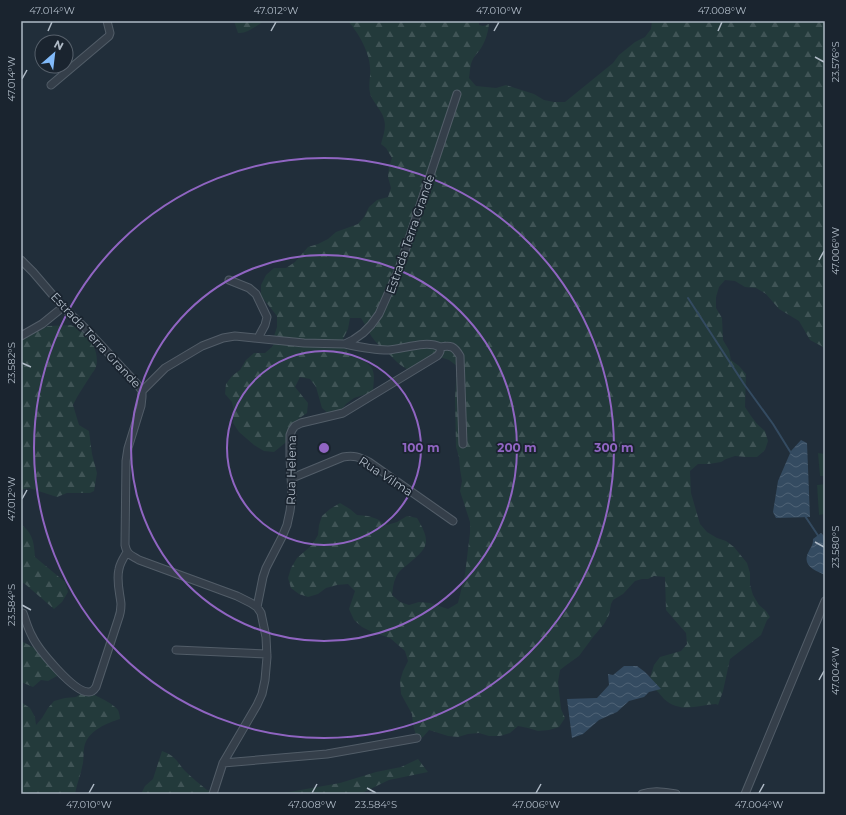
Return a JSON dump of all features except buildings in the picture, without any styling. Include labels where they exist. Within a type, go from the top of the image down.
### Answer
[{"type":"street","points":[[51,85],[109,36],[110,33],[107,21]]},
{"type":"street","name":"Estrada Terra Grande","points":[[21,260],[142,391],[165,368],[202,346],[222,338],[235,336],[345,344],[363,333],[371,325],[386,302],[399,269],[457,94]]},
{"type":"street","points":[[229,280],[250,288],[256,294],[267,317],[265,325],[258,338]]},
{"type":"street","points":[[21,336],[42,324],[63,307]]},
{"type":"street","points":[[345,344],[388,350],[430,344],[440,347],[449,346],[456,350],[460,356],[462,444]]},
{"type":"street","name":"Rua Helena","points":[[257,607],[266,568],[282,538],[287,525],[290,510],[292,478],[290,435],[292,430],[295,426],[301,423],[343,413],[437,356],[441,351],[440,347]]},
{"type":"street","points":[[23,613],[32,637],[53,665],[84,692],[92,691],[96,687],[120,611],[121,603],[118,572],[122,560],[127,552],[126,461],[128,448],[141,406],[142,391]]},
{"type":"street","name":"Rua Vilma","points":[[292,478],[343,457],[356,456],[369,462],[453,521]]},
{"type":"street","points":[[127,552],[139,560],[244,600],[257,607],[261,613],[264,622],[266,654],[265,680],[262,694],[223,763],[213,794]]},
{"type":"street","points":[[745,794],[825,601]]},
{"type":"street","points":[[176,650],[266,654]]},
{"type":"street","points":[[223,763],[328,754],[416,738]]},
{"type":"street","points":[[642,794],[655,791],[676,794]]},
{"type":"green space","points":[[234,21],[264,21],[248,31],[238,33]]},
{"type":"green space","points":[[348,21],[479,21],[479,25],[483,26],[489,24],[485,41],[472,61],[469,78],[476,86],[496,88],[506,85],[534,94],[544,100],[565,102],[613,63],[619,55],[635,42],[645,37],[651,29],[652,21],[825,21],[825,348],[810,340],[799,321],[779,309],[766,294],[756,288],[745,287],[735,281],[725,280],[719,287],[716,297],[716,308],[722,318],[723,340],[729,350],[731,360],[746,374],[745,407],[757,424],[765,431],[768,441],[765,450],[757,457],[735,456],[721,462],[698,464],[690,471],[691,493],[700,524],[707,532],[726,541],[734,547],[747,563],[753,595],[759,605],[770,617],[767,620],[761,635],[730,659],[723,691],[718,705],[716,704],[690,708],[670,704],[648,684],[654,665],[660,657],[681,651],[687,644],[686,633],[666,610],[665,577],[654,576],[648,579],[635,581],[623,594],[613,600],[609,615],[604,624],[579,656],[560,670],[558,682],[561,709],[565,718],[559,727],[538,731],[518,726],[510,733],[500,736],[489,736],[479,733],[458,737],[448,736],[429,730],[423,737],[415,739],[416,735],[412,714],[401,694],[400,681],[408,661],[405,651],[390,638],[362,627],[354,620],[349,609],[355,591],[348,584],[326,588],[318,594],[308,597],[299,594],[291,588],[288,578],[291,568],[297,558],[312,545],[318,535],[322,516],[340,503],[357,515],[377,519],[387,525],[397,522],[407,516],[417,518],[425,534],[426,544],[420,554],[398,573],[394,582],[392,595],[400,602],[409,605],[419,602],[430,603],[448,609],[458,603],[465,574],[470,533],[470,522],[460,491],[462,481],[459,457],[456,447],[455,398],[457,366],[449,360],[440,357],[410,371],[377,343],[361,318],[350,318],[348,329],[343,339],[344,345],[351,354],[368,364],[373,370],[373,392],[354,398],[346,404],[340,412],[330,415],[322,408],[316,387],[310,379],[300,377],[295,387],[308,403],[307,413],[298,419],[290,439],[274,452],[264,451],[254,445],[239,432],[233,423],[234,413],[232,402],[225,394],[226,384],[232,376],[240,370],[246,360],[254,353],[265,353],[273,346],[277,327],[277,316],[261,296],[261,285],[266,275],[274,268],[286,268],[295,262],[308,247],[328,239],[336,232],[358,224],[364,217],[369,207],[377,200],[388,197],[391,188],[388,177],[392,158],[386,148],[381,144],[385,126],[384,118],[370,93],[370,71],[366,49],[356,31]]},
{"type":"green space","points":[[71,325],[83,332],[89,338],[97,359],[96,368],[79,393],[73,405],[79,425],[89,431],[92,454],[97,473],[94,491],[90,493],[67,493],[57,497],[29,488],[21,490],[21,338],[48,326]]},
{"type":"green space","points":[[818,453],[825,454],[825,476],[820,476]]},
{"type":"green space","points":[[825,484],[825,514],[819,515],[817,485]]},
{"type":"green space","points":[[21,524],[28,531],[32,539],[35,557],[65,582],[68,592],[62,602],[54,609],[21,582]]},
{"type":"green space","points":[[21,641],[42,650],[56,665],[60,666],[57,676],[48,681],[41,680],[33,687],[21,682]]},
{"type":"green space","points":[[85,691],[112,704],[118,711],[120,719],[95,731],[87,739],[84,746],[83,763],[75,794],[21,794],[21,702],[30,708],[35,717],[36,725],[54,701],[76,697]]},
{"type":"green space","points":[[162,751],[173,757],[190,776],[207,790],[211,791],[210,794],[141,794],[145,786],[153,779]]},
{"type":"green space","points":[[418,759],[428,772],[389,780],[360,794],[278,794],[340,783],[376,772],[401,767]]},
{"type":"water","points":[[801,440],[807,443],[810,517],[776,518],[773,512],[778,481],[791,451]]},
{"type":"water","points":[[821,533],[825,537],[825,575],[813,569],[807,560],[807,556],[813,544],[813,539]]},
{"type":"water","points":[[624,666],[637,666],[645,672],[661,689],[649,692],[644,697],[629,701],[617,712],[599,720],[583,734],[572,738],[567,699],[597,698],[609,685],[608,674],[613,675]]},
{"type":"waterway","points":[[688,298],[791,453]]},
{"type":"waterway","points":[[805,516],[819,537]]}]
